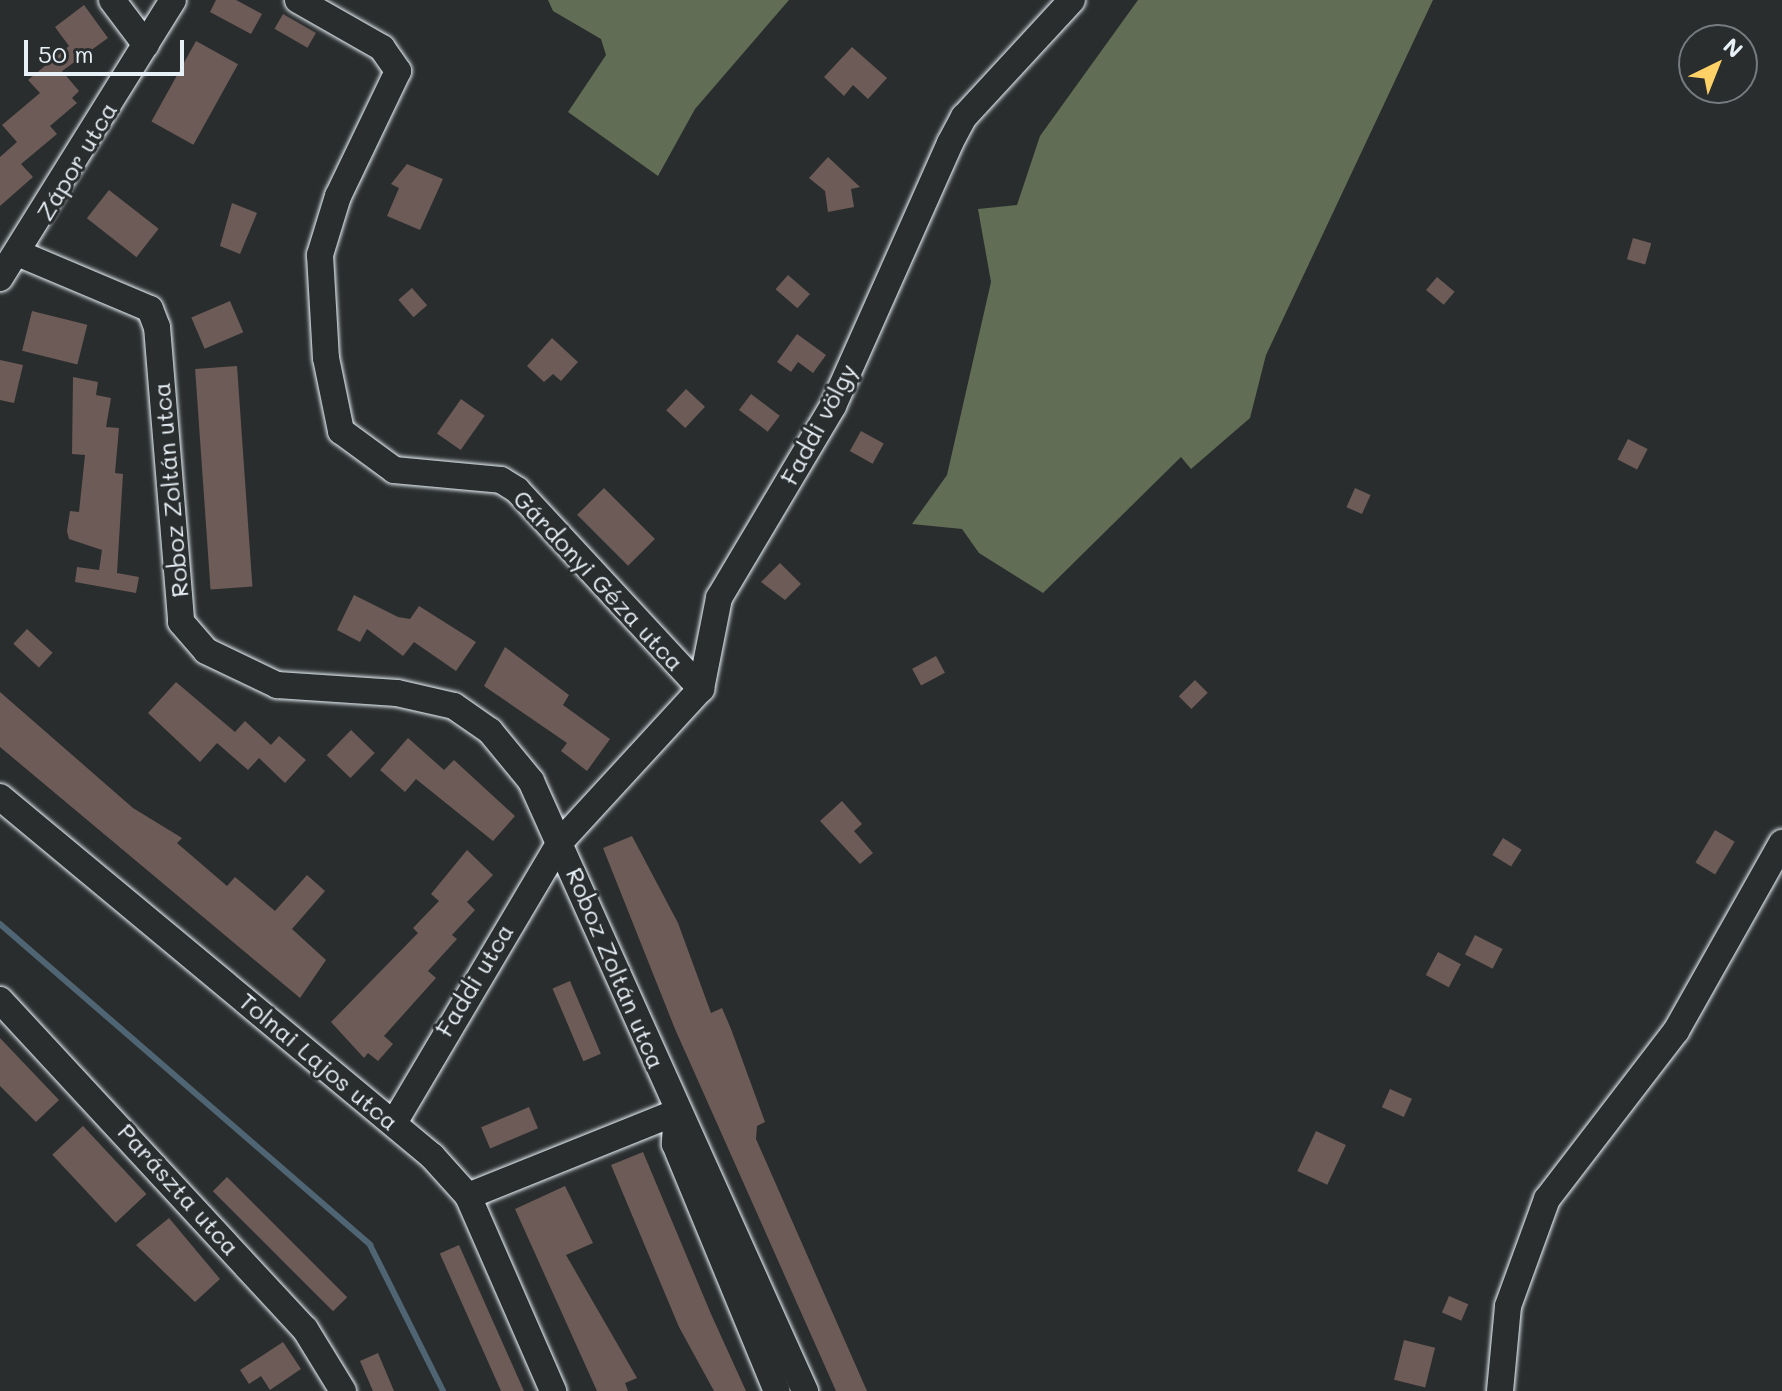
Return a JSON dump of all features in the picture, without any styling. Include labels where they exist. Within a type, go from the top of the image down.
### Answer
[{"type":"street","points":[[112,0],[146,45]]},
{"type":"street","name":"Zápor utca","points":[[0,278],[20,254],[173,0]]},
{"type":"street","name":"Gárdonyi Géza utca","points":[[298,0],[382,48],[398,71],[333,207],[320,255],[326,358],[341,431],[394,470],[501,480],[517,490],[701,689]]},
{"type":"street","name":"Faddi völgy","points":[[701,689],[719,598],[833,406],[964,117],[1072,0]]},
{"type":"street","name":"Roboz Zoltán utca","points":[[20,254],[150,309],[157,327],[181,622],[206,651],[277,685],[397,693],[454,706],[490,731],[531,781],[561,841],[677,1112],[694,1132],[805,1391]]},
{"type":"street","points":[[561,841],[701,689]]},
{"type":"street","name":"Tolnai Lajos utca","points":[[0,797],[394,1123],[468,1196],[553,1391]]},
{"type":"street","name":"Faddi utca","points":[[394,1123],[561,841]]},
{"type":"street","points":[[1500,1391],[1508,1306],[1547,1199],[1676,1031],[1782,843]]},
{"type":"street","name":"Parászta utca","points":[[0,1000],[305,1329],[343,1391]]},
{"type":"street","points":[[468,1196],[677,1112]]},
{"type":"street","name":"Roboz Zoltán utca","points":[[677,1112],[675,1144],[777,1391]]},
{"type":"green space","points":[[548,0],[789,0],[695,109],[658,176],[568,112],[606,55],[601,39],[553,11]]},
{"type":"green space","points":[[1138,0],[1433,0],[1266,355],[1250,418],[1191,469],[1181,457],[1043,593],[979,553],[962,529],[912,524],[947,475],[991,282],[978,209],[1017,205],[1040,136]]},
{"type":"building","points":[[216,0],[236,0],[262,14],[251,34],[210,12]]},
{"type":"building","points":[[84,5],[108,38],[62,71],[79,91],[72,98],[77,103],[50,126],[57,134],[21,164],[33,177],[0,206],[0,157],[17,142],[2,125],[40,93],[28,80],[69,46],[55,27]]},
{"type":"building","points":[[283,14],[316,33],[307,48],[274,29]]},
{"type":"building","points":[[196,41],[238,64],[193,145],[151,121]]},
{"type":"building","points":[[852,47],[887,78],[868,99],[853,85],[844,96],[824,77]]},
{"type":"building","points":[[828,157],[860,187],[851,189],[854,207],[828,212],[825,191],[809,178]]},
{"type":"building","points":[[407,164],[443,179],[420,230],[387,216],[399,188],[391,184]]},
{"type":"building","points":[[109,190],[159,229],[136,257],[87,218]]},
{"type":"building","points":[[232,203],[257,213],[240,254],[220,246]]},
{"type":"building","points":[[1633,238],[1651,243],[1645,264],[1627,259]]},
{"type":"building","points":[[788,275],[810,294],[797,308],[776,289]]},
{"type":"building","points":[[1437,277],[1455,292],[1444,305],[1426,290]]},
{"type":"building","points":[[412,288],[427,305],[414,317],[398,300]]},
{"type":"building","points":[[230,301],[243,332],[205,349],[191,317]]},
{"type":"building","points":[[32,311],[87,325],[77,365],[22,351]]},
{"type":"building","points":[[797,334],[826,355],[813,373],[798,362],[791,372],[777,362]]},
{"type":"building","points":[[552,338],[578,362],[561,381],[553,374],[544,382],[527,366]]},
{"type":"building","points":[[0,360],[23,365],[14,403],[0,400]]},
{"type":"building","points":[[237,366],[252,586],[211,589],[195,369]]},
{"type":"building","points":[[73,377],[98,382],[96,395],[111,398],[106,427],[119,428],[115,473],[123,474],[117,573],[139,577],[136,593],[75,582],[77,567],[99,570],[102,550],[69,539],[67,531],[70,511],[79,512],[85,455],[72,454]]},
{"type":"building","points":[[686,389],[705,407],[685,428],[666,410]]},
{"type":"building","points":[[751,394],[780,416],[768,432],[739,410]]},
{"type":"building","points":[[461,399],[485,416],[461,450],[437,433]]},
{"type":"building","points":[[861,431],[884,444],[873,464],[850,451]]},
{"type":"building","points":[[1628,439],[1648,449],[1637,469],[1618,459]]},
{"type":"building","points":[[604,488],[655,539],[628,566],[577,515]]},
{"type":"building","points":[[1355,488],[1371,495],[1362,514],[1346,507]]},
{"type":"building","points":[[780,563],[801,584],[785,600],[761,582]]},
{"type":"building","points":[[354,595],[398,617],[410,619],[419,606],[476,642],[456,671],[414,642],[403,656],[367,629],[360,642],[337,630]]},
{"type":"building","points":[[27,629],[53,653],[39,667],[13,644]]},
{"type":"building","points":[[505,647],[569,695],[563,705],[610,739],[587,771],[561,751],[567,743],[484,686]]},
{"type":"building","points":[[936,656],[945,673],[921,685],[912,669]]},
{"type":"building","points":[[1195,680],[1208,693],[1191,709],[1179,696]]},
{"type":"building","points":[[176,682],[235,732],[245,721],[271,745],[279,736],[306,760],[285,783],[259,758],[248,770],[217,743],[200,762],[148,713]]},
{"type":"building","points":[[0,692],[133,808],[182,838],[177,843],[227,886],[235,877],[275,911],[307,875],[325,891],[292,929],[326,960],[300,998],[0,747]]},
{"type":"building","points":[[351,730],[375,753],[350,778],[327,755]]},
{"type":"building","points":[[408,738],[444,770],[454,760],[515,816],[493,841],[416,779],[405,792],[380,770]]},
{"type":"building","points":[[842,801],[862,824],[854,831],[873,853],[860,864],[820,821]]},
{"type":"building","points":[[1715,830],[1735,842],[1715,874],[1695,863]]},
{"type":"building","points":[[632,836],[678,923],[711,1013],[722,1008],[731,1029],[765,1122],[757,1126],[756,1139],[867,1391],[836,1391],[675,1029],[603,848]]},
{"type":"building","points":[[1503,838],[1522,850],[1511,867],[1492,855]]},
{"type":"building","points":[[467,850],[493,875],[467,902],[475,910],[452,935],[457,939],[428,971],[436,978],[384,1036],[393,1044],[378,1061],[368,1053],[364,1058],[331,1022],[418,933],[413,928],[439,901],[431,894]]},
{"type":"building","points":[[1475,935],[1503,949],[1493,969],[1465,955]]},
{"type":"building","points":[[1438,952],[1461,964],[1449,987],[1426,975]]},
{"type":"building","points":[[570,981],[601,1054],[583,1061],[553,988]]},
{"type":"building","points":[[0,1038],[59,1100],[36,1122],[0,1086]]},
{"type":"building","points":[[1390,1089],[1412,1099],[1404,1117],[1382,1107]]},
{"type":"building","points":[[529,1107],[538,1128],[490,1148],[481,1127]]},
{"type":"building","points":[[83,1126],[146,1194],[116,1223],[52,1155]]},
{"type":"building","points":[[1316,1131],[1346,1145],[1327,1185],[1297,1171]]},
{"type":"building","points":[[643,1152],[746,1391],[714,1391],[679,1327],[611,1165]]},
{"type":"building","points":[[227,1177],[347,1297],[333,1311],[213,1191]]},
{"type":"building","points":[[565,1186],[593,1243],[566,1255],[637,1378],[625,1383],[628,1391],[597,1391],[515,1209]]},
{"type":"building","points":[[169,1218],[220,1279],[195,1302],[136,1245]]},
{"type":"building","points":[[459,1245],[524,1391],[501,1391],[440,1254]]},
{"type":"building","points":[[1449,1296],[1468,1304],[1461,1321],[1442,1313]]},
{"type":"building","points":[[1404,1340],[1435,1348],[1425,1388],[1394,1380]]},
{"type":"building","points":[[283,1342],[301,1369],[270,1390],[261,1376],[249,1384],[240,1370]]},
{"type":"building","points":[[378,1353],[394,1391],[373,1391],[360,1361]]},
{"type":"waterway","points":[[0,924],[370,1245],[443,1391]]}]
